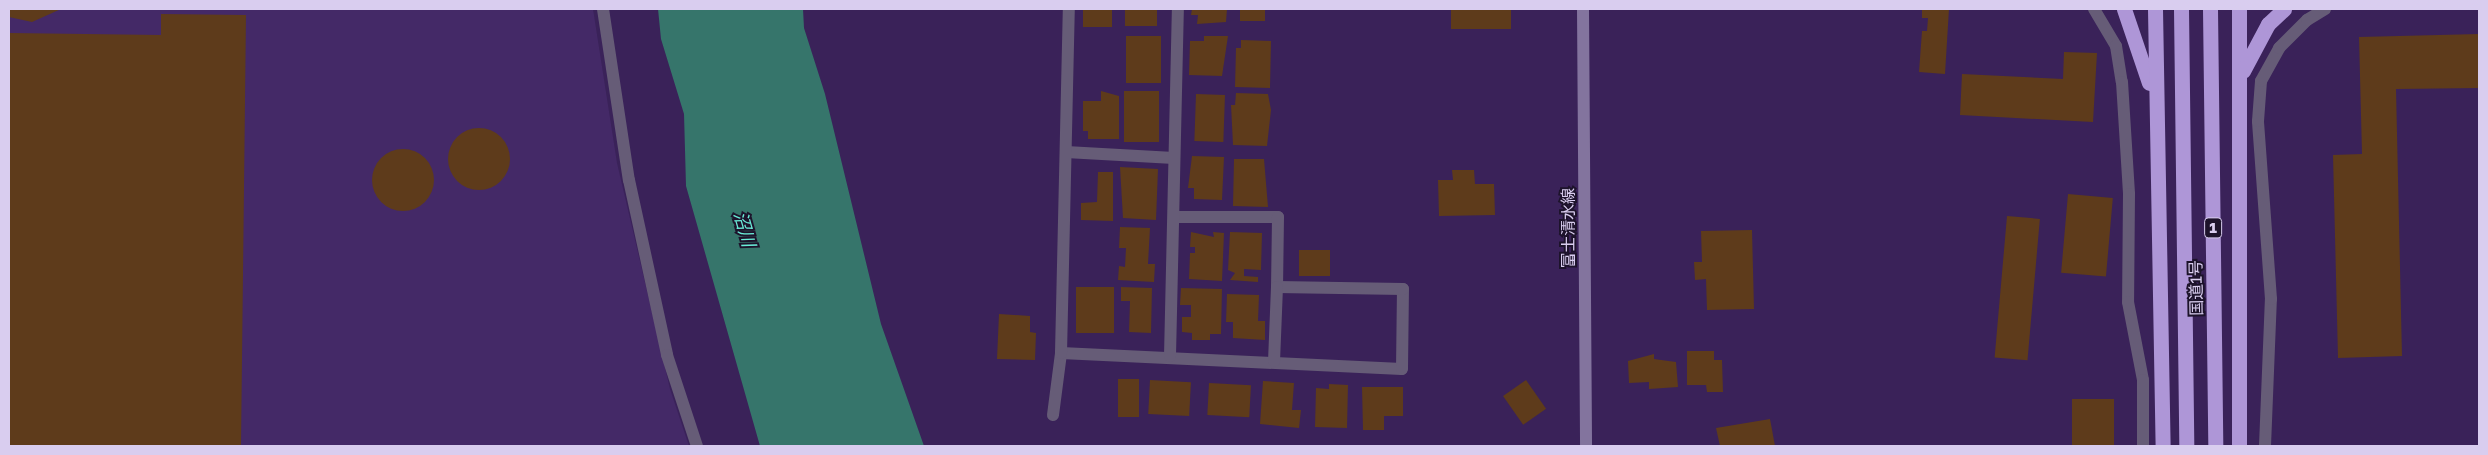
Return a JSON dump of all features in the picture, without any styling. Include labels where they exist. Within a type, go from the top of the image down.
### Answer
[{"type":"highway","points":[[2124,9],[2154,99]]},
{"type":"highway","points":[[2155,9],[2154,99],[2161,301],[2163,446]]},
{"type":"highway","name":"国道1号","points":[[2181,9],[2186,446]]},
{"type":"highway","name":"国道1号","points":[[2210,9],[2216,446]]},
{"type":"highway","name":"1","points":[[2239,9],[2241,74],[2238,300],[2239,446]]},
{"type":"highway","name":"1","points":[[2241,74],[2268,24],[2284,9]]},
{"type":"main road","name":"富士清水線","points":[[1583,9],[1586,446]]},
{"type":"street","points":[[603,9],[629,180],[667,355],[697,446]]},
{"type":"street","points":[[1053,415],[1061,353],[1069,9]]},
{"type":"street","points":[[1170,356],[1178,9]]},
{"type":"street","points":[[2094,9],[2116,46],[2122,82],[2129,194],[2128,302],[2143,380],[2143,446]]},
{"type":"street","points":[[2265,446],[2271,299],[2258,121],[2261,81],[2279,48],[2307,20],[2325,9]]},
{"type":"street","points":[[1066,152],[1174,158]]},
{"type":"street","points":[[1174,217],[1278,217],[1274,361]]},
{"type":"street","points":[[1061,353],[1170,356],[1402,369],[1403,289],[1277,287]]},
{"type":"shaded area","points":[[9,9],[593,9],[617,163],[670,389],[689,446],[9,446]]},
{"type":"water","name":"沼川","points":[[658,9],[803,9],[804,28],[825,94],[881,324],[924,446],[760,446],[686,186],[684,114],[661,39]]},
{"type":"building","points":[[9,9],[61,9],[32,22],[9,17]]},
{"type":"building","points":[[1083,9],[1112,9],[1112,27],[1083,27]]},
{"type":"building","points":[[1125,9],[1157,9],[1157,26],[1125,26]]},
{"type":"building","points":[[1192,9],[1227,9],[1226,22],[1197,24],[1198,15],[1191,15]]},
{"type":"building","points":[[1240,9],[1265,9],[1265,21],[1240,21]]},
{"type":"building","points":[[1451,9],[1511,9],[1511,29],[1451,29]]},
{"type":"building","points":[[1922,9],[1949,9],[1945,74],[1919,72],[1922,31],[1927,31],[1928,18],[1922,18]]},
{"type":"building","points":[[161,14],[246,15],[241,446],[9,446],[9,33],[161,35]]},
{"type":"building","points":[[2479,34],[2479,88],[2396,89],[2402,356],[2338,358],[2333,155],[2362,154],[2359,37]]},
{"type":"building","points":[[1126,36],[1161,36],[1161,83],[1126,83]]},
{"type":"building","points":[[1204,36],[1228,36],[1222,76],[1189,75],[1190,41],[1204,41]]},
{"type":"building","points":[[1241,40],[1271,41],[1270,88],[1235,87],[1236,48],[1241,48]]},
{"type":"building","points":[[2064,52],[2097,53],[2093,122],[1960,115],[1962,74],[2063,79]]},
{"type":"building","points":[[1101,91],[1119,96],[1119,139],[1088,139],[1088,131],[1083,131],[1083,101],[1101,101]]},
{"type":"building","points":[[1124,91],[1159,91],[1159,142],[1124,142]]},
{"type":"building","points":[[1236,93],[1268,94],[1271,110],[1267,146],[1233,145],[1231,105],[1235,105]]},
{"type":"building","points":[[1196,94],[1225,95],[1223,142],[1194,141]]},
{"type":"building","points":[[473,128],[485,128],[501,137],[508,147],[510,159],[508,171],[501,181],[485,190],[473,190],[462,185],[453,176],[448,165],[448,153],[453,142],[462,133]]},
{"type":"building","points":[[397,149],[409,149],[425,158],[432,168],[434,180],[432,192],[425,202],[409,211],[397,211],[386,206],[377,197],[372,186],[372,174],[377,163],[386,154]]},
{"type":"building","points":[[1192,156],[1224,157],[1222,200],[1194,199],[1194,188],[1188,188]]},
{"type":"building","points":[[1234,159],[1264,159],[1268,207],[1233,206]]},
{"type":"building","points":[[1120,167],[1158,169],[1156,220],[1123,218]]},
{"type":"building","points":[[1452,170],[1474,170],[1475,184],[1494,184],[1495,215],[1439,216],[1438,180],[1453,180]]},
{"type":"building","points":[[1098,172],[1113,172],[1113,221],[1081,220],[1081,203],[1097,202]]},
{"type":"building","points":[[2068,194],[2113,198],[2106,277],[2061,273]]},
{"type":"building","points":[[2007,216],[2040,219],[2027,360],[1995,357]]},
{"type":"building","points":[[1120,227],[1150,228],[1148,264],[1155,264],[1154,282],[1118,280],[1119,266],[1125,267],[1126,248],[1119,248]]},
{"type":"building","points":[[1752,230],[1754,309],[1707,310],[1706,279],[1695,280],[1694,262],[1702,262],[1701,231]]},
{"type":"building","points":[[1191,232],[1214,237],[1213,232],[1224,233],[1222,281],[1189,279],[1190,253],[1195,253],[1195,247],[1190,247]]},
{"type":"building","points":[[1230,232],[1262,233],[1261,270],[1244,269],[1244,276],[1258,277],[1258,282],[1230,280],[1235,273],[1228,270]]},
{"type":"building","points":[[1299,250],[1330,250],[1330,276],[1299,276]]},
{"type":"building","points":[[1076,287],[1114,287],[1114,333],[1076,333]]},
{"type":"building","points":[[1121,287],[1152,288],[1151,333],[1129,332],[1130,301],[1121,301]]},
{"type":"building","points":[[1181,288],[1222,289],[1221,334],[1210,334],[1210,340],[1192,340],[1192,333],[1182,332],[1182,317],[1191,317],[1191,305],[1180,305]]},
{"type":"building","points":[[1227,294],[1259,295],[1258,321],[1265,321],[1265,340],[1233,338],[1233,322],[1226,322]]},
{"type":"building","points":[[999,314],[1030,316],[1030,332],[1036,333],[1035,360],[997,359]]},
{"type":"building","points":[[1687,351],[1714,351],[1714,360],[1722,360],[1723,392],[1707,392],[1706,385],[1687,385]]},
{"type":"building","points":[[1654,354],[1654,359],[1676,362],[1678,387],[1649,389],[1649,382],[1629,383],[1628,361]]},
{"type":"building","points":[[1118,379],[1139,379],[1139,417],[1118,417]]},
{"type":"building","points":[[1150,380],[1191,382],[1189,416],[1148,414]]},
{"type":"building","points":[[1526,380],[1546,409],[1523,425],[1503,396]]},
{"type":"building","points":[[1263,381],[1294,383],[1292,410],[1301,410],[1299,428],[1260,424]]},
{"type":"building","points":[[1209,383],[1251,385],[1249,417],[1207,415]]},
{"type":"building","points":[[1329,384],[1348,385],[1347,428],[1315,427],[1316,388],[1329,389]]},
{"type":"building","points":[[1362,387],[1403,387],[1403,416],[1384,416],[1384,430],[1363,430]]},
{"type":"building","points":[[2072,399],[2114,399],[2114,446],[2072,446]]},
{"type":"building","points":[[1770,419],[1775,446],[1720,446],[1716,428]]}]
